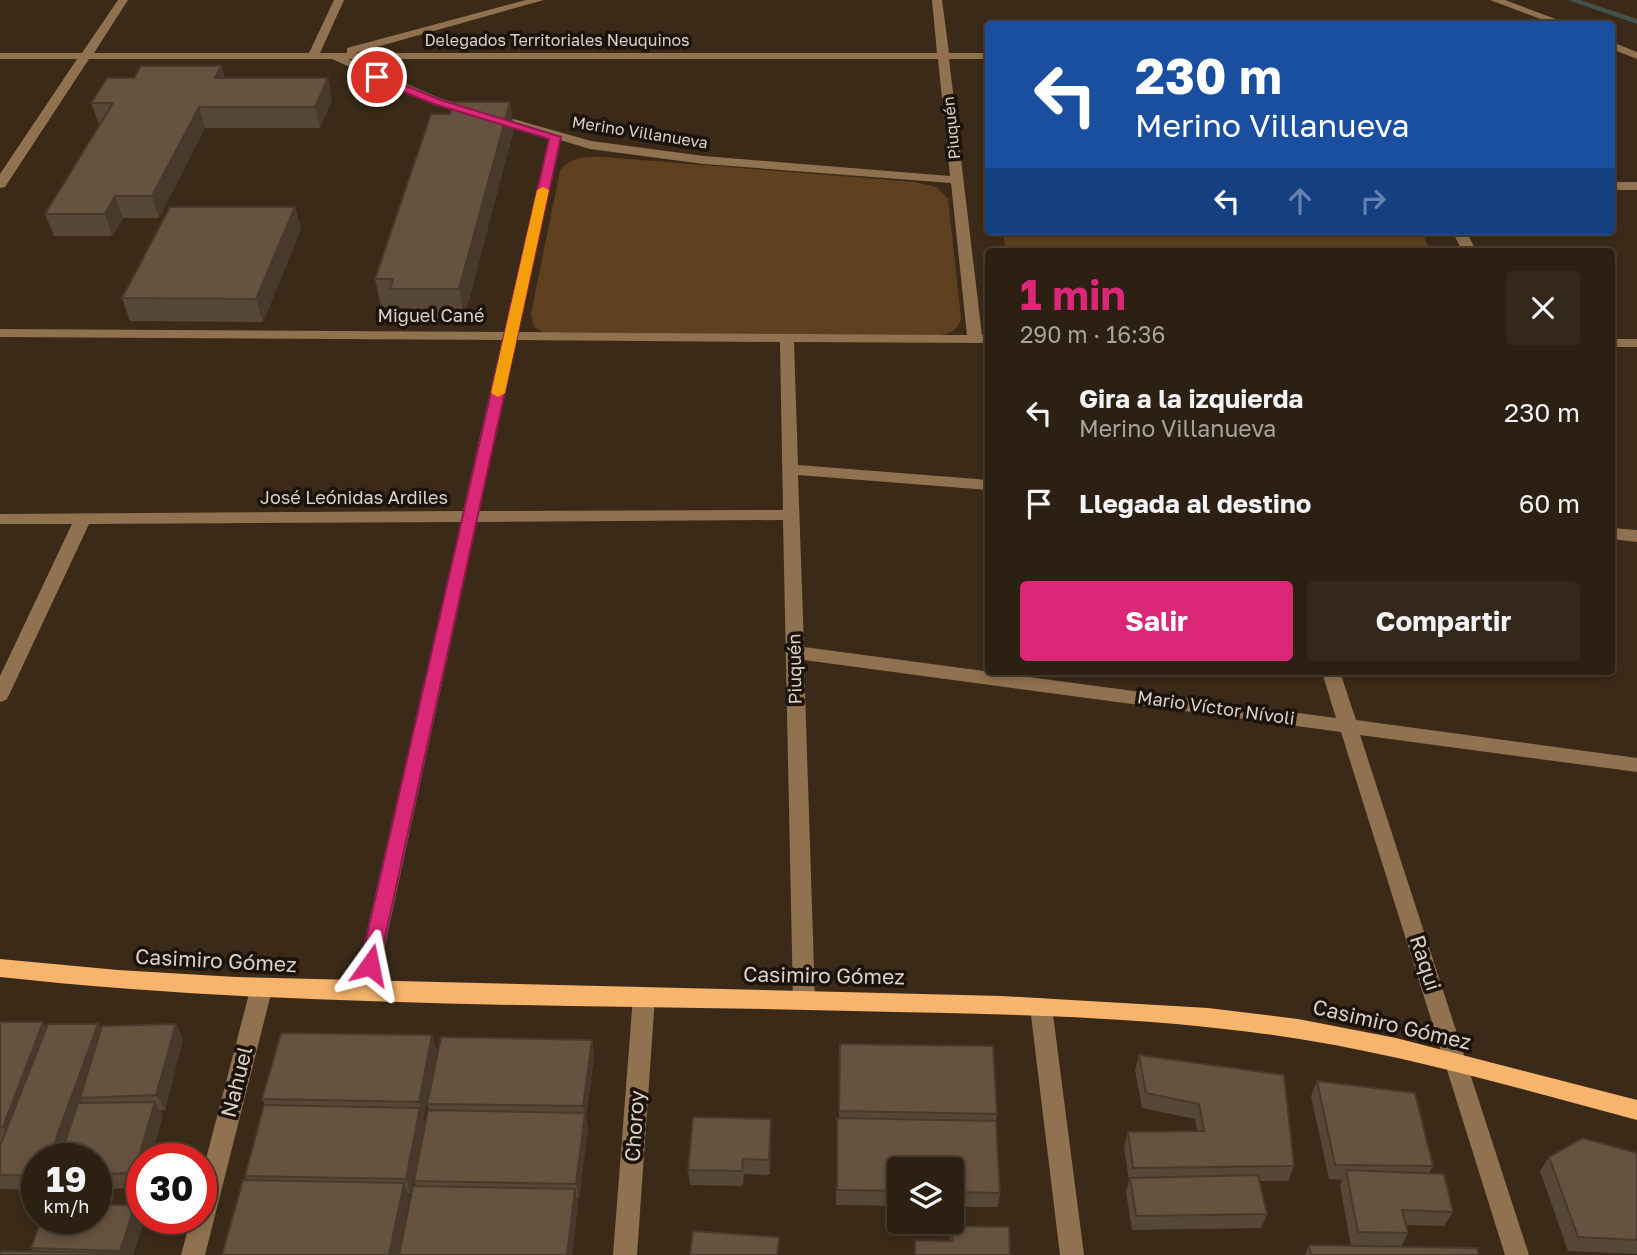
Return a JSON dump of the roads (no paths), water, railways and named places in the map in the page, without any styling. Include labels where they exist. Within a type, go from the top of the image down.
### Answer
[{"type":"main road","name":"Casimiro Gómez","points":[[0,968],[167,985],[261,990],[1041,1007],[1252,1022],[1333,1035],[1637,1110]]},
{"type":"street","points":[[0,184],[123,0]]},
{"type":"street","points":[[313,56],[339,0]]},
{"type":"street","points":[[331,56],[536,0]]},
{"type":"street","name":"Piuquén","points":[[937,0],[957,180],[982,339]]},
{"type":"street","points":[[1496,0],[1555,21]]},
{"type":"street","points":[[1615,45],[1637,56]]},
{"type":"street","name":"Delegados Territoriales Neuquinos","points":[[0,56],[985,56]]},
{"type":"street","name":"Merino Villanueva","points":[[331,56],[438,102],[555,137],[663,156],[957,180]]},
{"type":"street","points":[[1615,56],[1637,56]]},
{"type":"street","points":[[364,991],[555,137]]},
{"type":"street","points":[[1615,186],[1637,186]]},
{"type":"street","name":"Miguel Cané","points":[[0,333],[982,339]]},
{"type":"street","name":"Piuquén","points":[[787,338],[804,1000]]},
{"type":"street","points":[[1615,343],[1637,343]]},
{"type":"street","points":[[790,469],[985,485]]},
{"type":"street","name":"José Leónidas Ardiles","points":[[0,519],[791,515]]},
{"type":"street","points":[[0,695],[83,519]]},
{"type":"street","points":[[1615,534],[1637,536]]},
{"type":"street","name":"Mario Víctor Nívoli","points":[[795,652],[1637,765]]},
{"type":"street","name":"Raqui","points":[[1332,675],[1517,1255]]},
{"type":"street","name":"Nahuel","points":[[193,1255],[261,990]]},
{"type":"street","name":"Choroy","points":[[625,1255],[644,997]]},
{"type":"street","points":[[1041,1007],[1072,1255]]},
{"type":"waterway","points":[[1572,0],[1637,22]]}]
